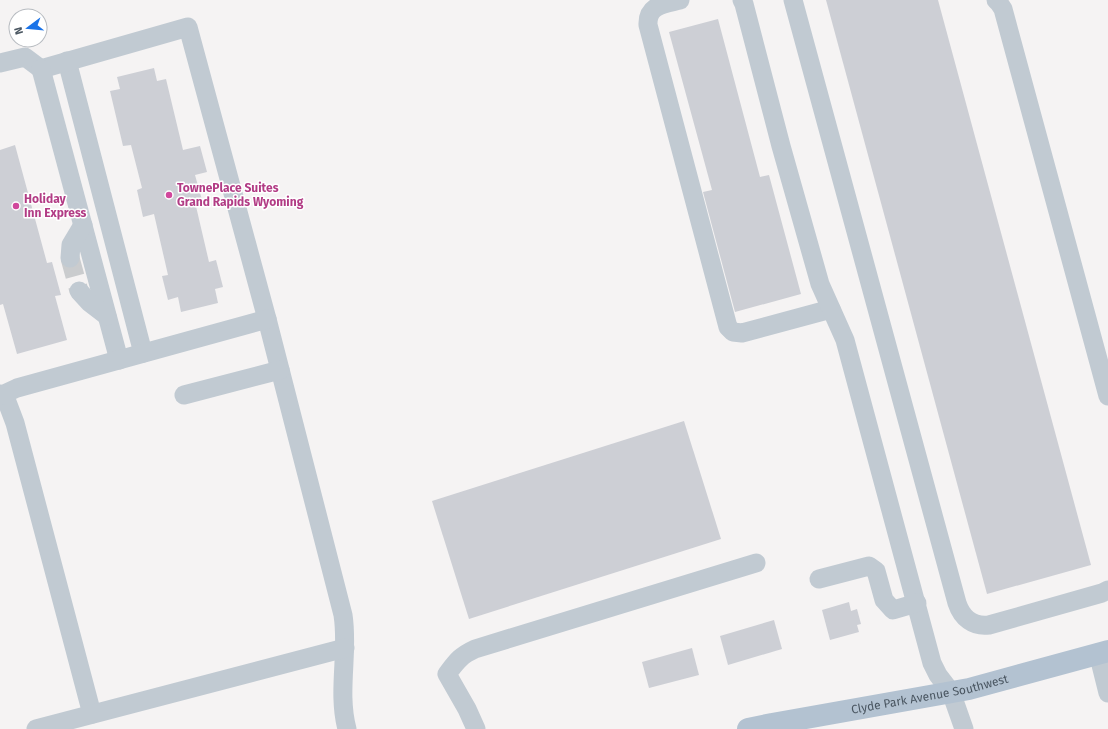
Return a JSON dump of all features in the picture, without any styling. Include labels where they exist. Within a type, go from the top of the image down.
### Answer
[{"type":"main road","name":"Clyde Park Avenue Southwest","points":[[748,729],[981,686],[1103,652]]},
{"type":"street","points":[[680,0],[658,5],[650,13],[648,25],[728,327],[733,332],[742,333],[831,309]]},
{"type":"street","points":[[742,0],[820,284],[845,340],[932,663],[938,675],[951,692],[964,729]]},
{"type":"street","points":[[793,0],[957,603],[961,612],[967,620],[972,623],[978,625],[989,625],[1108,590]]},
{"type":"street","points":[[996,0],[1003,9],[1108,396]]},
{"type":"street","points":[[41,69],[188,27],[267,319],[342,615],[345,648],[343,696],[347,729]]},
{"type":"street","points":[[0,63],[25,56],[41,69],[119,360]]},
{"type":"street","points":[[67,61],[143,354]]},
{"type":"street","points":[[70,258],[71,245],[83,225]]},
{"type":"street","points":[[79,291],[90,303],[107,316]]},
{"type":"street","points":[[92,714],[15,423],[7,402],[1,394],[17,388],[267,319]]},
{"type":"street","points":[[184,396],[280,370]]},
{"type":"street","points":[[476,729],[467,709],[447,674],[459,658],[466,653],[756,563]]},
{"type":"street","points":[[819,579],[869,566],[876,571],[884,600],[893,610],[917,603]]},
{"type":"street","points":[[36,729],[345,648]]},
{"type":"street","points":[[1103,652],[1108,693]]},
{"type":"building","points":[[826,0],[938,0],[1091,565],[987,594]]},
{"type":"building","points":[[718,19],[760,177],[769,175],[801,294],[735,312],[703,192],[712,190],[669,32]]},
{"type":"building","name":"TownePlace Suites Grand Rapids Wyoming","points":[[154,68],[157,81],[166,79],[183,150],[200,146],[207,172],[195,175],[202,200],[195,202],[209,262],[216,260],[223,287],[215,289],[218,303],[181,312],[178,297],[168,300],[162,276],[168,275],[154,214],[143,217],[137,190],[142,188],[131,145],[123,146],[110,91],[120,89],[117,77]]},
{"type":"building","name":"Holiday Inn Express","points":[[15,145],[47,263],[52,262],[61,295],[55,296],[67,340],[17,354],[3,304],[0,305],[0,150]]},
{"type":"building","points":[[684,421],[721,539],[469,619],[432,501]]},
{"type":"building","points":[[849,602],[851,611],[857,609],[861,624],[857,625],[859,632],[830,640],[822,610]]},
{"type":"building","points":[[774,620],[782,649],[728,665],[720,636]]},
{"type":"building","points":[[692,648],[699,675],[649,688],[642,662]]},
{"type":"tunnel","points":[[70,258],[79,291]]},
{"type":"place","name":"TownePlace Suites Grand Rapids Wyoming","points":[[169,195]]},
{"type":"place","name":"Holiday Inn Express","points":[[16,206]]}]
